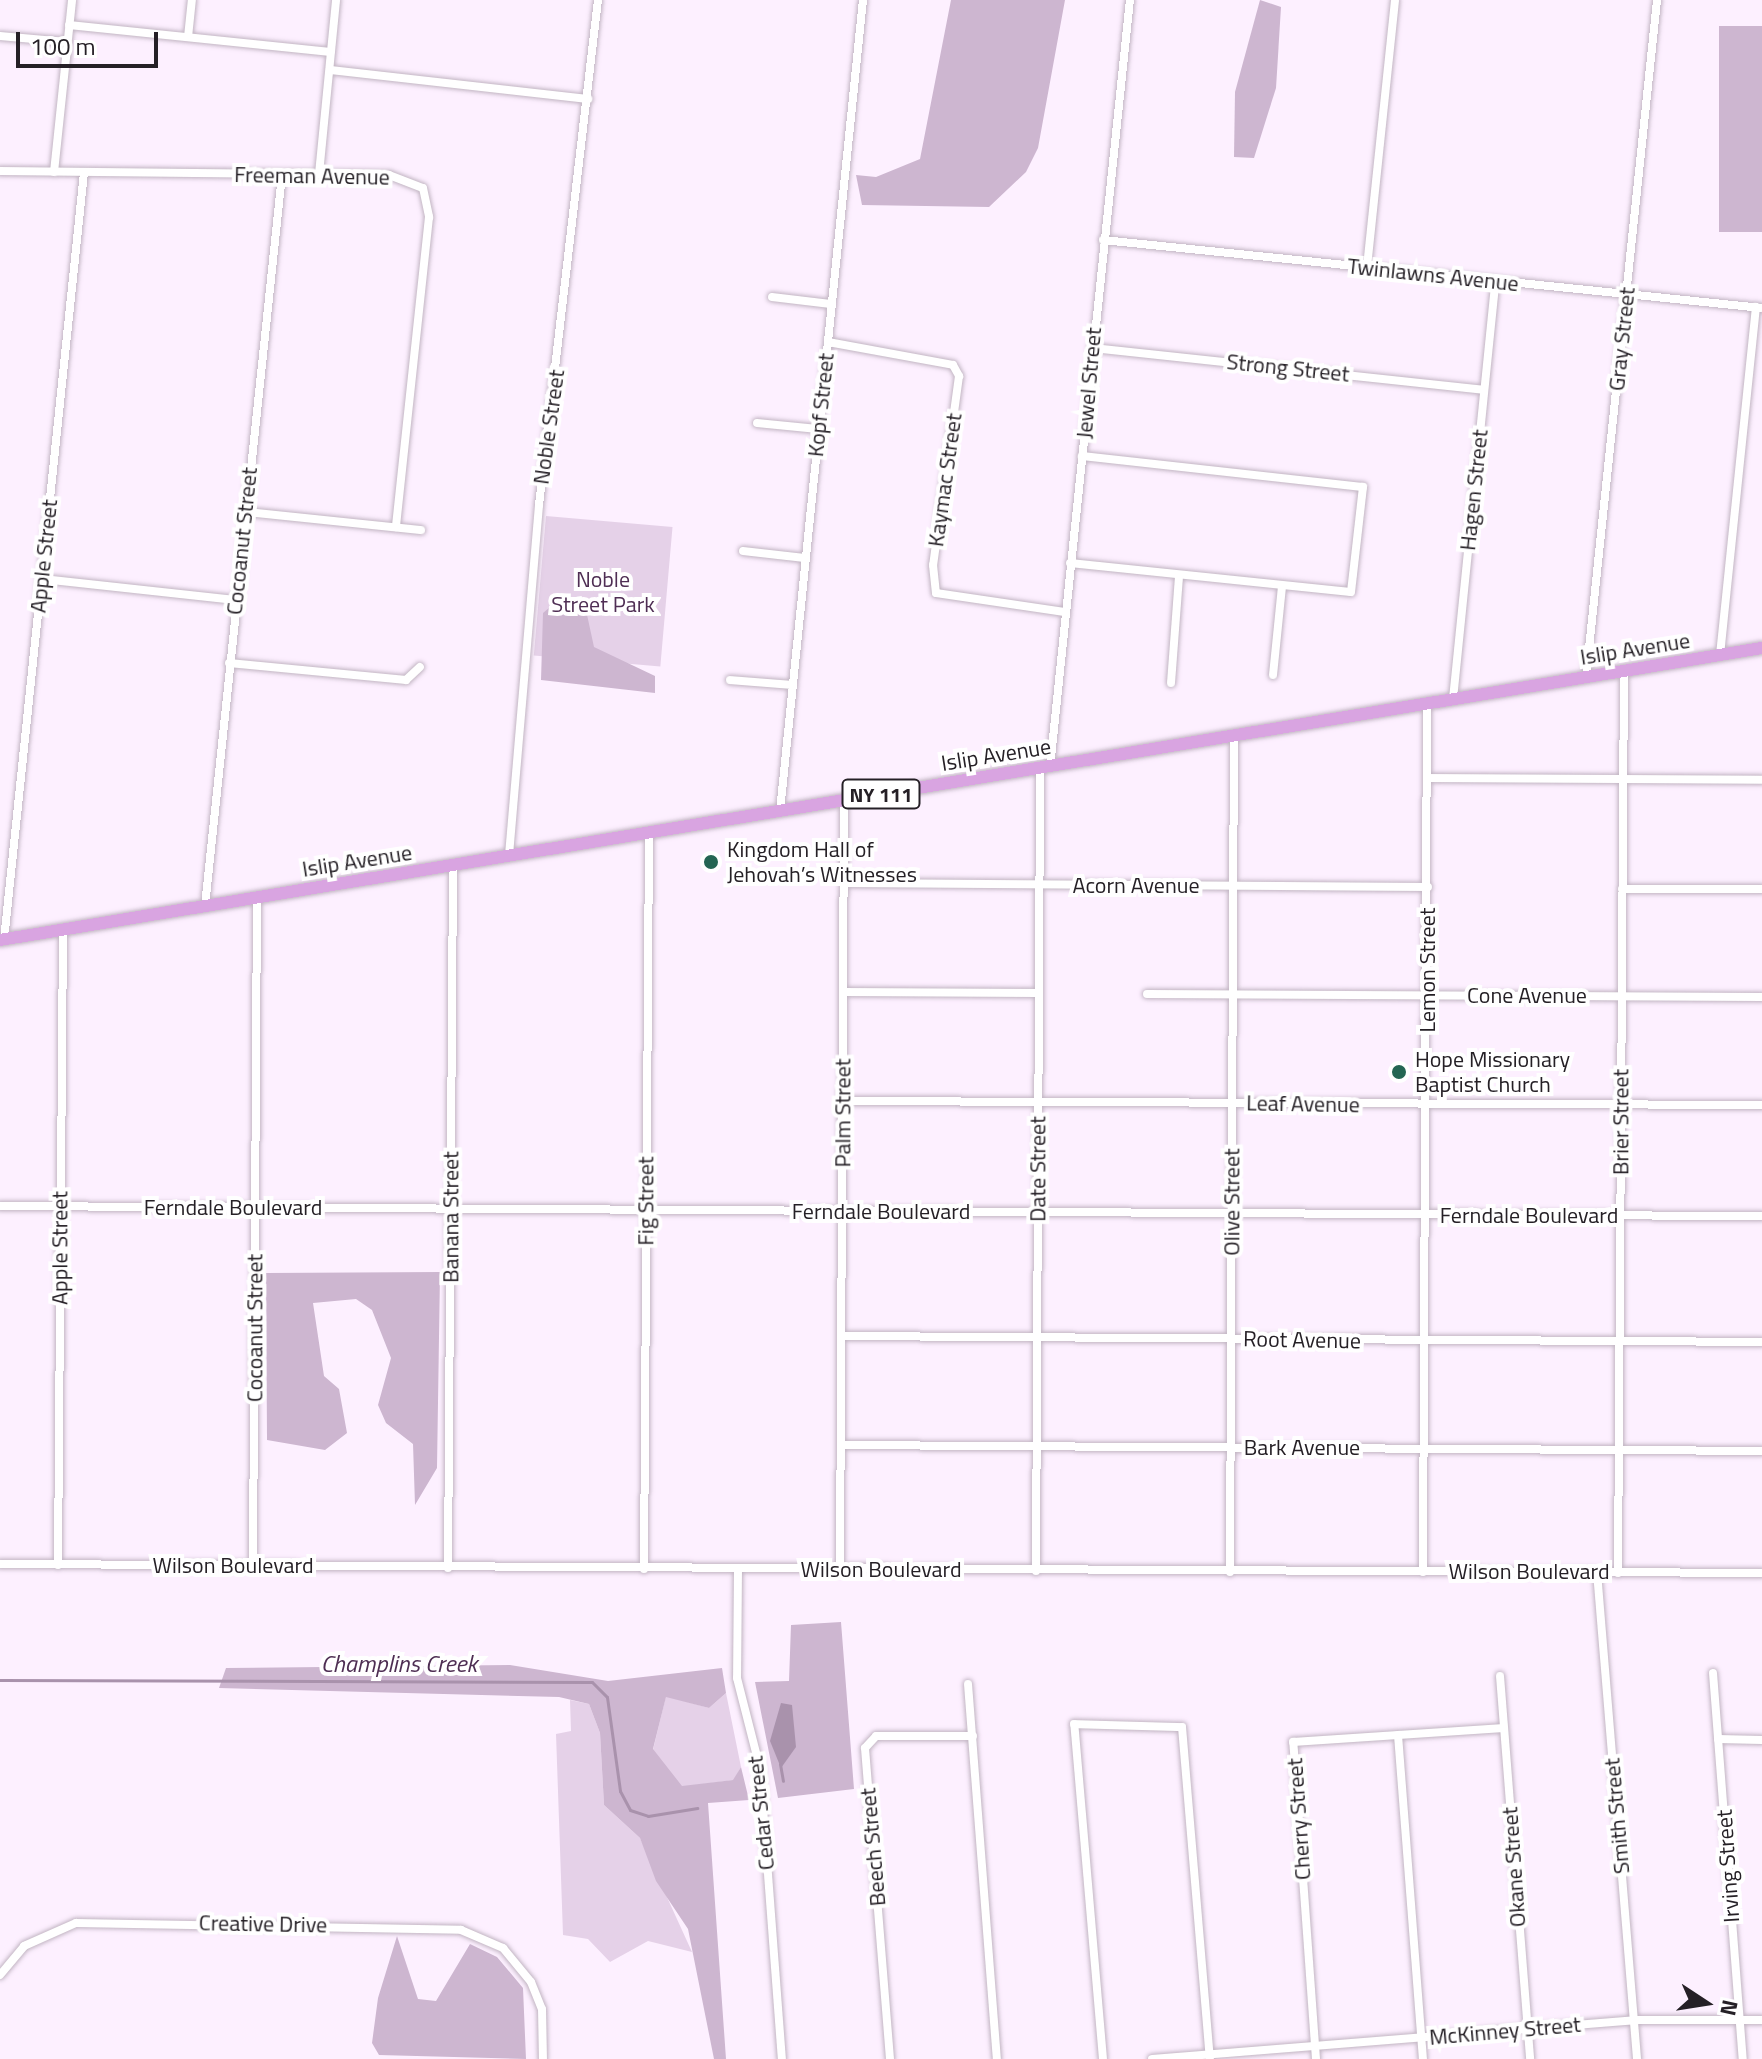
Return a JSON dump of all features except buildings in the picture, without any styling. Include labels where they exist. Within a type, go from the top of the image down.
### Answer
[{"type":"main road","name":"Islip Avenue","points":[[2,940],[1762,648]]},
{"type":"street","points":[[54,172],[72,0]]},
{"type":"street","points":[[188,37],[192,0]]},
{"type":"street","points":[[319,174],[336,0]]},
{"type":"street","name":"Noble Street","points":[[509,855],[539,505],[598,0]]},
{"type":"street","name":"Kopf Street","points":[[780,811],[863,0]]},
{"type":"street","name":"Jewel Street","points":[[1045,768],[1065,612],[1130,0]]},
{"type":"street","points":[[1367,267],[1395,0]]},
{"type":"street","name":"Gray Street","points":[[1586,677],[1657,0]]},
{"type":"street","points":[[69,25],[331,52]]},
{"type":"street","points":[[0,36],[67,42]]},
{"type":"street","points":[[330,70],[588,99]]},
{"type":"street","name":"Freeman Avenue","points":[[0,171],[319,174],[408,180],[428,202],[396,527]]},
{"type":"street","name":"Apple Street","points":[[2,940],[84,173]]},
{"type":"street","name":"Cocoanut Street","points":[[205,906],[282,175]]},
{"type":"street","name":"Twinlawns Avenue","points":[[1103,240],[1759,308]]},
{"type":"street","name":"Hagen Street","points":[[1453,699],[1495,282]]},
{"type":"street","points":[[772,297],[831,304]]},
{"type":"street","points":[[1720,655],[1759,308]]},
{"type":"street","name":"Kaymac Street","points":[[828,342],[953,365],[959,376],[933,565],[936,593],[1065,612]]},
{"type":"street","name":"Strong Street","points":[[1092,348],[1484,390]]},
{"type":"street","points":[[757,423],[818,429]]},
{"type":"street","points":[[1070,563],[1351,592],[1363,487],[1082,456]]},
{"type":"street","points":[[246,512],[421,530]]},
{"type":"street","points":[[743,551],[805,558]]},
{"type":"street","points":[[1171,683],[1179,576]]},
{"type":"street","points":[[42,579],[236,600]]},
{"type":"street","points":[[1273,675],[1282,587]]},
{"type":"street","points":[[229,663],[406,680],[420,667]]},
{"type":"street","name":"Brier Street","points":[[1618,1573],[1624,670]]},
{"type":"street","points":[[730,680],[792,685]]},
{"type":"street","name":"Lemon Street","points":[[1423,1572],[1427,704]]},
{"type":"street","name":"Olive Street","points":[[1230,1572],[1234,736]]},
{"type":"street","name":"Date Street","points":[[1036,1571],[1038,993],[1045,768]]},
{"type":"street","points":[[1428,778],[1762,780]]},
{"type":"street","name":"Palm Street","points":[[840,1569],[844,800]]},
{"type":"street","name":"Fig Street","points":[[644,1569],[649,834]]},
{"type":"street","name":"Banana Street","points":[[448,1568],[453,865]]},
{"type":"street","name":"Acorn Avenue","points":[[844,883],[1428,887]]},
{"type":"street","points":[[1622,889],[1762,889]]},
{"type":"street","name":"Cocoanut Street","points":[[253,1566],[257,898]]},
{"type":"street","name":"Apple Street","points":[[58,1565],[63,931]]},
{"type":"street","points":[[843,992],[1038,993]]},
{"type":"street","name":"Cone Avenue","points":[[1147,994],[1762,997]]},
{"type":"street","name":"Leaf Avenue","points":[[843,1101],[1762,1105]]},
{"type":"street","name":"Ferndale Boulevard","points":[[0,1206],[1762,1216]]},
{"type":"street","name":"Root Avenue","points":[[842,1336],[1762,1342]]},
{"type":"street","name":"Bark Avenue","points":[[842,1445],[1762,1451]]},
{"type":"street","name":"Wilson Boulevard","points":[[0,1564],[1762,1573]]},
{"type":"street","name":"Cedar Street","points":[[738,1569],[737,1678],[760,1768],[782,2059]]},
{"type":"street","name":"Smith Street","points":[[1597,1572],[1637,2059]]},
{"type":"street","name":"Irving Street","points":[[1713,1673],[1743,2059]]},
{"type":"street","name":"Okane Street","points":[[1500,1676],[1530,2059]]},
{"type":"street","points":[[968,1684],[997,2059]]},
{"type":"street","points":[[1103,2059],[1074,1724],[1182,1727],[1210,2056]]},
{"type":"street","name":"Cherry Street","points":[[1316,2059],[1293,1742],[1504,1728]]},
{"type":"street","points":[[1398,1735],[1423,2059]]},
{"type":"street","name":"Beech Street","points":[[890,2059],[865,1748],[876,1736],[973,1736]]},
{"type":"street","points":[[1718,1739],[1762,1740]]},
{"type":"street","name":"Creative Drive","points":[[0,1975],[24,1946],[76,1923],[436,1926],[503,1948],[542,2009],[543,2059]]},
{"type":"street","name":"McKinney Street","points":[[1152,2059],[1634,2020],[1762,2020]]},
{"type":"green space","name":"Noble Street Park","points":[[546,516],[673,527],[660,667],[534,655]]},
{"type":"green space","points":[[726,1693],[741,1767],[734,1780],[681,1787],[653,1750],[666,1696],[709,1708]]},
{"type":"green space","points":[[570,1700],[589,1704],[600,1733],[604,1805],[640,1838],[692,1952],[648,1941],[610,1962],[588,1939],[563,1935],[556,1734],[571,1731]]},
{"type":"shaded area","points":[[951,0],[1065,0],[1038,148],[1026,172],[989,207],[862,205],[856,175],[876,177],[920,159]]},
{"type":"shaded area","points":[[1260,0],[1281,7],[1276,88],[1254,158],[1234,157],[1235,92]]},
{"type":"shaded area","points":[[1719,26],[1762,26],[1762,232],[1719,232]]},
{"type":"shaded area","points":[[556,602],[586,610],[594,647],[655,676],[655,693],[541,680],[543,613]]},
{"type":"shaded area","points":[[440,1272],[437,1468],[415,1505],[413,1444],[386,1423],[378,1405],[391,1358],[372,1310],[356,1299],[313,1303],[324,1376],[339,1389],[347,1433],[325,1450],[267,1440],[266,1273]]},
{"type":"shaded area","points":[[841,1622],[854,1789],[778,1798],[755,1682],[789,1681],[791,1625]]},
{"type":"shaded area","points":[[510,1665],[608,1681],[722,1668],[726,1693],[709,1708],[666,1697],[653,1749],[682,1786],[733,1780],[741,1767],[749,1800],[708,1803],[726,2059],[714,2059],[688,1929],[656,1881],[640,1838],[604,1805],[600,1733],[589,1704],[559,1697],[219,1688],[226,1668]]},
{"type":"shaded area","points":[[781,1703],[792,1705],[796,1747],[781,1768],[770,1741]]},
{"type":"shaded area","points":[[397,1936],[418,1999],[436,2001],[470,1944],[497,1957],[523,1988],[526,2059],[379,2055],[372,2043],[378,1998]]},
{"type":"waterway","name":"Champlins Creek","points":[[0,1680],[592,1682],[607,1697],[620,1791],[630,1810],[648,1816],[697,1808]]},
{"type":"waterway","points":[[780,1764],[783,1781]]},
{"type":"place","name":"Kingdom Hall of Jehovah’s Witnesses","points":[[711,862]]},
{"type":"place","name":"Hope Missionary Baptist Church","points":[[1399,1072]]}]
